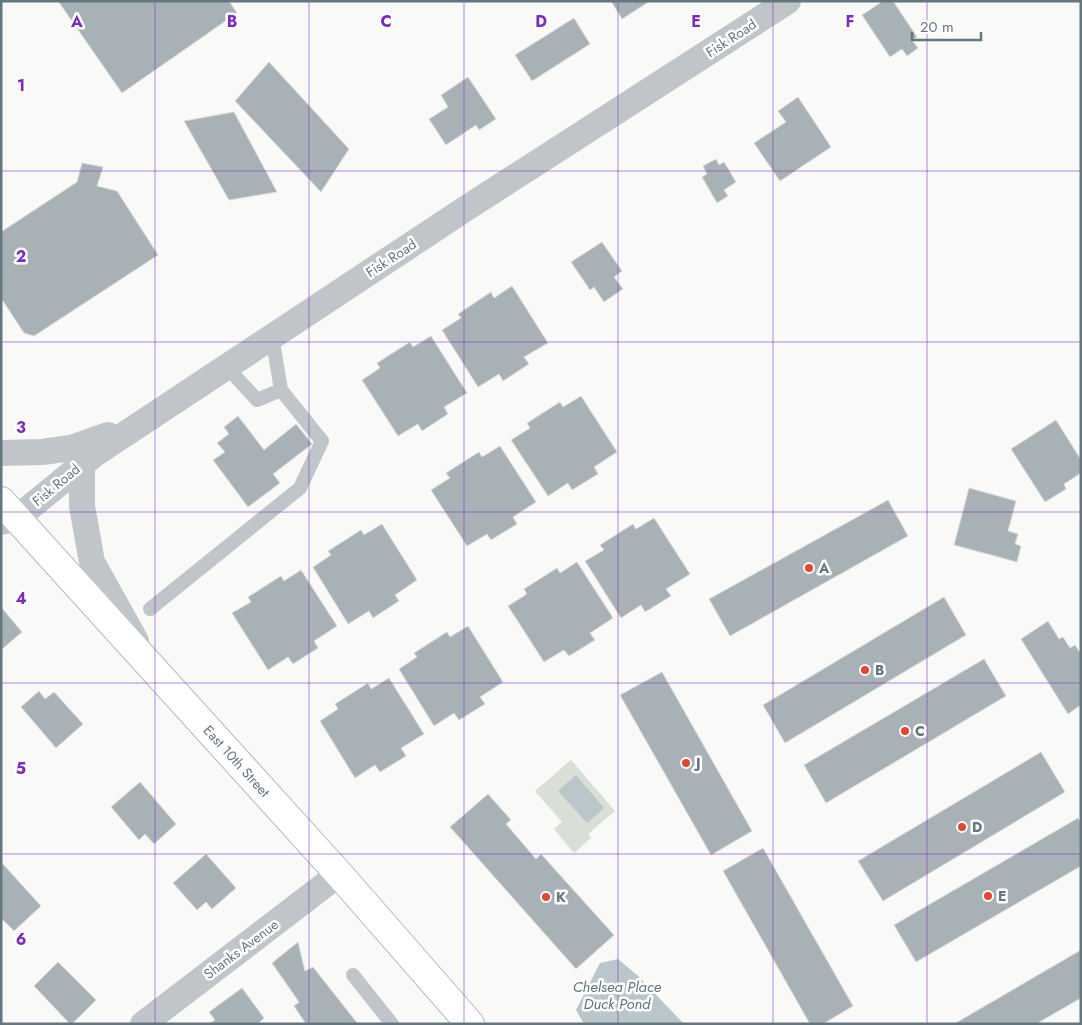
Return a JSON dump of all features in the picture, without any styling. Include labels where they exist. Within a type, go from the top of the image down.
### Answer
[{"type":"main road","name":"East 10th Street","points":[[7,514],[150,666],[338,874],[470,1024]]},
{"type":"street","name":"Fisk Road","points":[[7,514],[226,366],[788,1]]},
{"type":"street","points":[[1,453],[42,452],[71,448],[141,423]]},
{"type":"street","points":[[82,464],[82,506],[92,562],[150,666]]},
{"type":"street","name":"Shanks Avenue","points":[[144,1024],[338,874]]},
{"type":"lane","points":[[150,609],[300,488],[322,442],[281,390],[272,336]]},
{"type":"lane","points":[[226,366],[257,400],[281,390]]},
{"type":"lane","points":[[353,975],[392,1024]]},
{"type":"shaded area","points":[[571,760],[615,811],[588,834],[591,838],[574,853],[554,829],[562,822],[535,791]]},
{"type":"water","points":[[576,775],[604,808],[587,823],[558,791]]},
{"type":"water","name":"Chelsea Place Duck Pond","points":[[618,959],[638,976],[684,1024],[584,1024],[576,1010],[600,963]]},
{"type":"building","points":[[58,1],[229,1],[237,13],[122,93]]},
{"type":"building","points":[[611,1],[650,1],[622,19]]},
{"type":"building","points":[[883,1],[893,1],[917,37],[912,40],[918,48],[907,56],[902,49],[890,57],[862,15]]},
{"type":"building","points":[[574,18],[590,44],[532,81],[515,55]]},
{"type":"building","points":[[269,62],[349,149],[321,192],[235,101]]},
{"type":"building","points":[[468,77],[496,119],[479,130],[476,125],[446,145],[429,119],[448,107],[441,95]]},
{"type":"building","points":[[798,97],[831,147],[780,181],[754,143],[786,122],[778,111]]},
{"type":"building","points":[[234,112],[277,192],[229,200],[184,121]]},
{"type":"building","points":[[716,159],[719,165],[724,162],[736,182],[724,190],[728,196],[717,203],[702,177],[707,174],[703,166]]},
{"type":"building","points":[[82,163],[103,167],[97,186],[117,191],[158,255],[34,336],[24,333],[1,298],[1,232],[77,182]]},
{"type":"building","points":[[602,242],[622,271],[614,277],[623,289],[604,302],[594,287],[590,290],[571,262]]},
{"type":"building","points":[[512,286],[548,343],[524,357],[529,364],[503,381],[499,374],[478,387],[442,330],[461,318],[458,314],[491,292],[494,298]]},
{"type":"building","points":[[431,336],[467,393],[444,407],[448,414],[422,431],[418,424],[398,436],[362,380],[380,368],[377,363],[410,342],[413,347]]},
{"type":"building","points":[[581,396],[617,452],[594,467],[598,474],[572,490],[568,483],[548,496],[511,440],[530,428],[527,423],[560,402],[563,407]]},
{"type":"building","points":[[238,416],[264,450],[296,424],[312,444],[273,474],[280,483],[248,507],[213,460],[225,452],[217,443],[229,434],[224,427]]},
{"type":"building","points":[[1056,420],[1081,460],[1081,473],[1064,484],[1066,489],[1045,502],[1011,449]]},
{"type":"building","points":[[500,446],[536,502],[513,517],[517,524],[491,540],[487,534],[467,546],[431,490],[450,478],[446,473],[479,452],[482,457]]},
{"type":"building","points":[[969,488],[1016,501],[1008,531],[1018,534],[1015,544],[1021,546],[1017,562],[954,545]]},
{"type":"building","name":"A","points":[[888,500],[908,536],[730,636],[709,599]]},
{"type":"building","points":[[654,518],[690,574],[666,589],[671,596],[645,612],[641,605],[621,618],[585,561],[604,550],[600,545],[633,524],[636,529]]},
{"type":"building","points":[[382,524],[417,580],[395,595],[399,601],[373,618],[369,611],[348,624],[313,567],[331,555],[328,551],[361,530],[364,535]]},
{"type":"building","points":[[577,562],[613,618],[590,633],[595,640],[569,656],[564,650],[544,662],[508,606],[527,594],[524,589],[557,568],[560,573]]},
{"type":"building","points":[[301,570],[337,626],[314,641],[318,648],[293,664],[288,657],[268,670],[232,613],[251,602],[248,597],[281,576],[284,581]]},
{"type":"building","name":"B","points":[[944,597],[966,635],[785,743],[763,705]]},
{"type":"building","points":[[1,607],[22,632],[1,650]]},
{"type":"building","points":[[1048,621],[1059,639],[1063,637],[1070,648],[1075,645],[1081,654],[1081,705],[1068,714],[1021,639]]},
{"type":"building","points":[[468,626],[503,682],[480,697],[485,704],[459,720],[454,713],[434,726],[399,669],[417,657],[414,653],[447,632],[450,637]]},
{"type":"building","name":"C","points":[[984,659],[1006,696],[826,803],[804,765]]},
{"type":"building","name":"J","points":[[662,672],[752,831],[711,855],[620,695]]},
{"type":"building","points":[[389,678],[424,734],[401,748],[406,756],[380,772],[375,765],[355,778],[320,721],[338,709],[335,704],[368,683],[371,689]]},
{"type":"building","points":[[39,691],[45,699],[54,692],[83,724],[56,748],[21,707]]},
{"type":"building","name":"D","points":[[1041,752],[1065,792],[883,901],[858,861]]},
{"type":"building","points":[[140,782],[176,824],[154,844],[145,834],[139,840],[111,807]]},
{"type":"building","name":"K","points":[[488,794],[511,820],[506,824],[536,859],[541,854],[614,935],[576,969],[450,827]]},
{"type":"building","name":"E","points":[[1078,818],[1081,823],[1081,866],[916,962],[894,925]]},
{"type":"building","points":[[763,848],[853,1006],[823,1024],[810,1024],[723,871]]},
{"type":"building","points":[[206,854],[236,888],[212,909],[206,902],[197,910],[173,883]]},
{"type":"building","points":[[2,863],[41,906],[14,931],[1,918]]},
{"type":"building","points":[[298,942],[305,971],[313,967],[358,1024],[306,1024],[294,1006],[299,1002],[272,963]]},
{"type":"building","points":[[1081,950],[1081,998],[1036,1024],[954,1024]]},
{"type":"building","points":[[58,962],[96,1000],[72,1024],[34,986]]},
{"type":"building","points":[[242,988],[264,1018],[258,1024],[209,1024],[215,1020],[209,1012]]},
{"type":"place","name":"A","points":[[809,568]]},
{"type":"place","name":"B","points":[[865,670]]},
{"type":"place","name":"C","points":[[905,731]]},
{"type":"place","name":"J","points":[[686,763]]},
{"type":"place","name":"D","points":[[962,827]]},
{"type":"place","name":"E","points":[[988,896]]},
{"type":"place","name":"K","points":[[546,897]]}]
